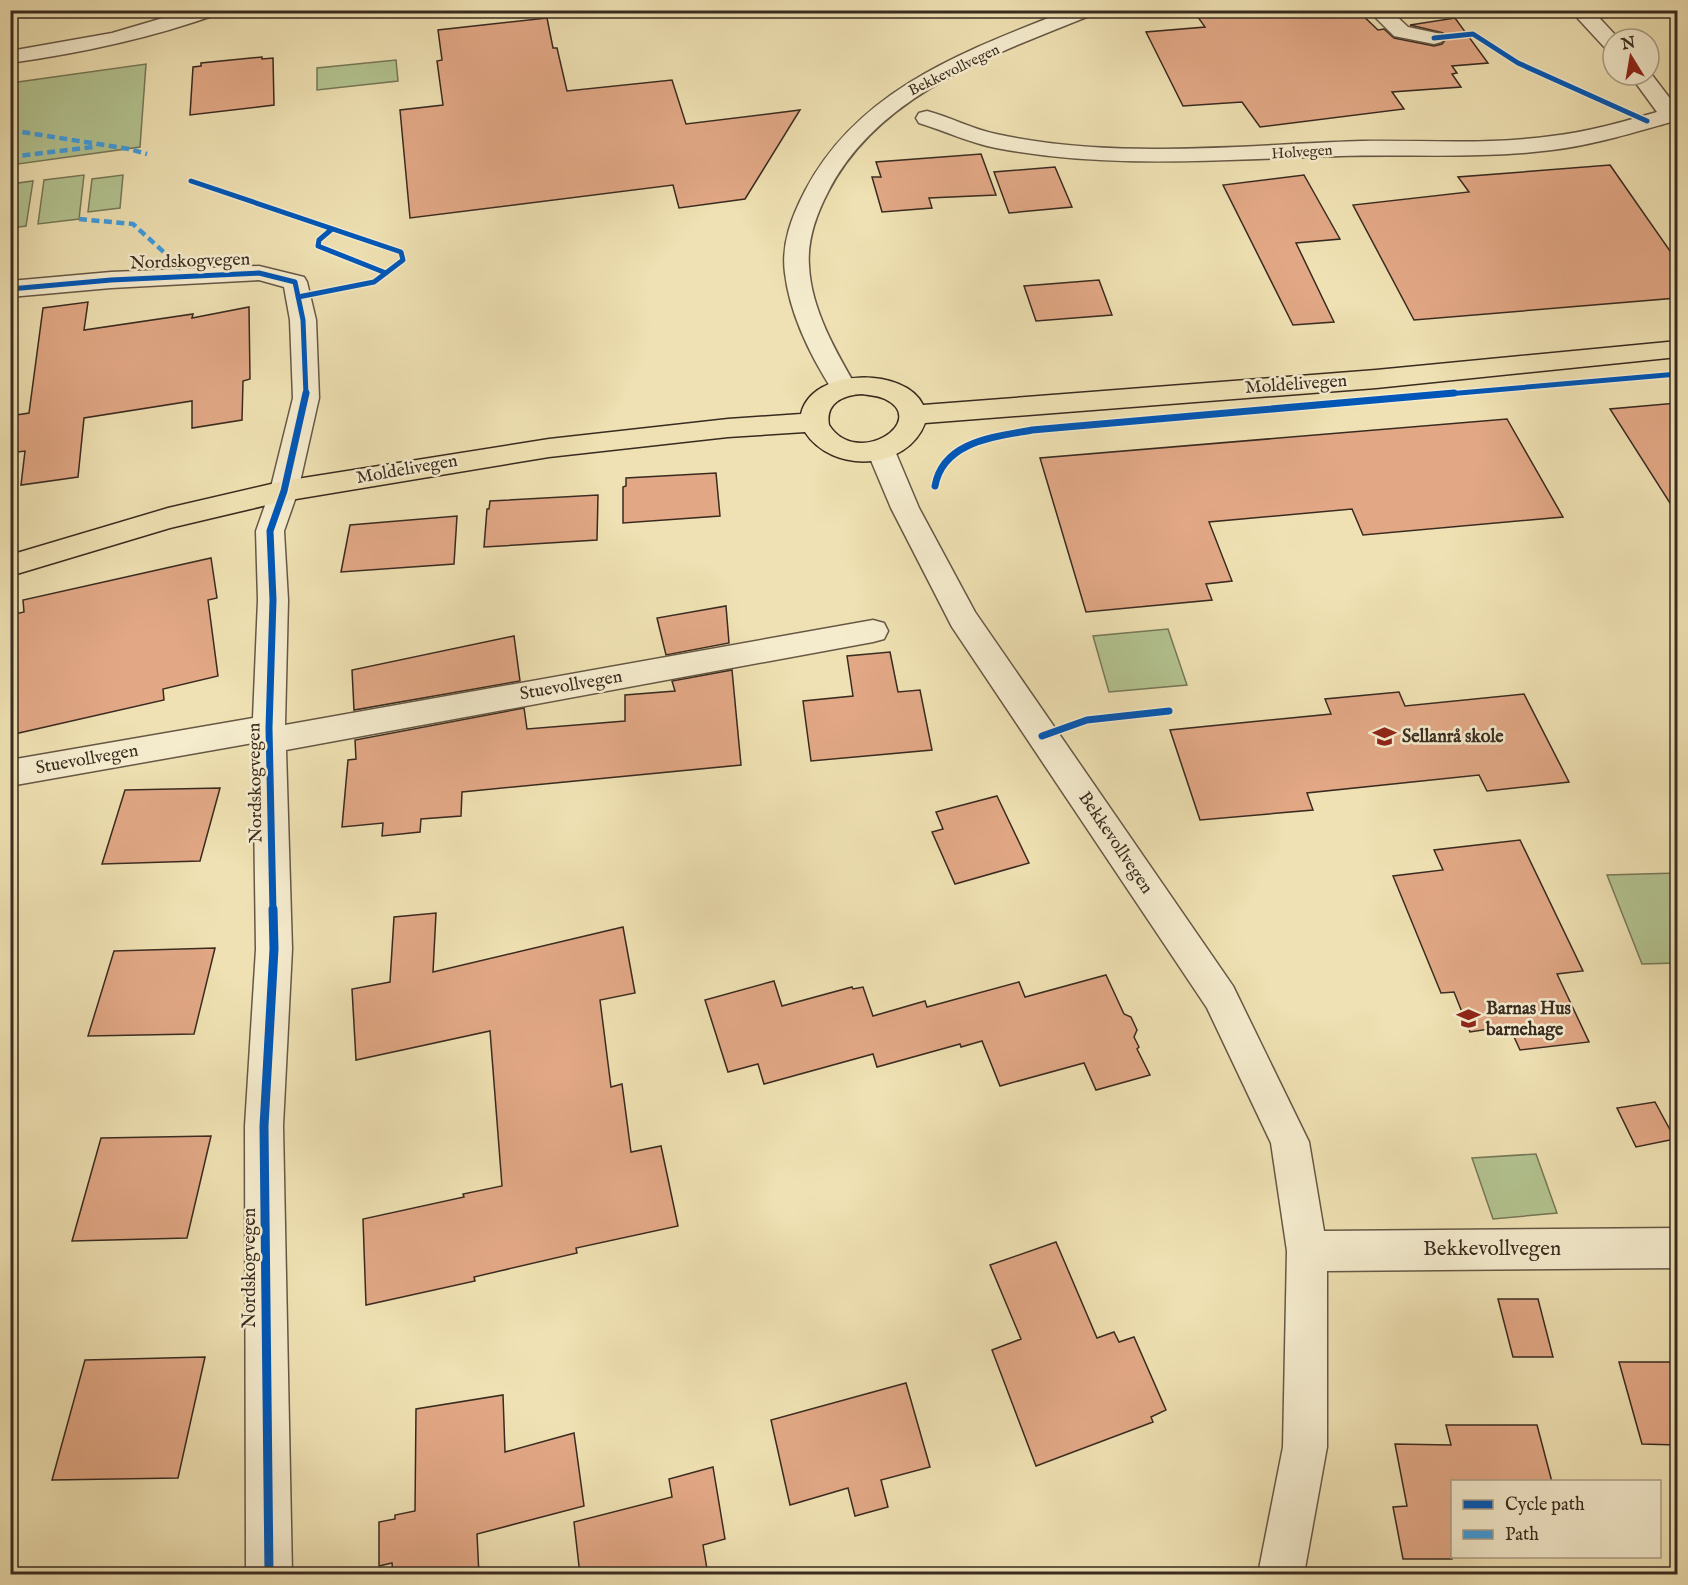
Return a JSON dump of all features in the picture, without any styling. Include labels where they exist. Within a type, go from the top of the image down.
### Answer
[{"type":"main road","name":"Moldelivegen","points":[[915,415],[1376,379],[1677,349]]},
{"type":"main road","points":[[862,385],[889,390],[909,403],[915,415],[912,430],[901,443],[881,451],[859,452],[837,447],[821,437],[813,422],[814,412],[820,401],[830,393],[844,387],[862,385]]},
{"type":"main road","name":"Moldelivegen","points":[[10,566],[168,518],[284,491],[549,448],[728,428],[813,422]]},
{"type":"street","points":[[10,57],[73,49],[164,27],[211,10]]},
{"type":"street","name":"Bekkevollvegen","points":[[844,387],[819,345],[797,273],[800,229],[815,191],[835,158],[877,115],[921,85],[1087,10]]},
{"type":"street","points":[[1378,10],[1401,32],[1434,38]]},
{"type":"street","points":[[1580,10],[1601,32]]},
{"type":"street","points":[[1651,87],[1674,116]]},
{"type":"street","name":"Holvegen","points":[[927,118],[993,141],[1133,154],[1206,156],[1336,149],[1475,149],[1530,145],[1583,138],[1674,116]]},
{"type":"street","name":"Nordskogvegen","points":[[10,289],[111,280],[259,273],[296,282],[303,320],[306,398],[284,491],[270,531],[273,600],[269,734],[274,949],[264,1126],[269,1575]]},
{"type":"street","name":"Bekkevollvegen","points":[[881,451],[905,508],[963,620],[1220,997],[1290,1142],[1307,1251],[1305,1447],[1281,1575]]},
{"type":"street","name":"Stuevollvegen","points":[[10,773],[269,734],[873,631]]},
{"type":"street","name":"Bekkevollvegen","points":[[1307,1251],[1677,1248]]},
{"type":"green space","points":[[396,60],[398,81],[317,90],[317,68]]},
{"type":"green space","points":[[146,64],[140,147],[11,165],[11,83]]},
{"type":"green space","points":[[84,175],[79,219],[38,224],[44,180]]},
{"type":"green space","points":[[123,175],[120,208],[88,212],[92,179]]},
{"type":"green space","points":[[33,181],[26,226],[11,228],[11,184]]},
{"type":"green space","points":[[1168,629],[1187,685],[1109,692],[1093,636]]},
{"type":"green space","points":[[1677,873],[1677,963],[1642,964],[1607,875]]},
{"type":"green space","points":[[1536,1154],[1557,1213],[1493,1219],[1472,1158]]},
{"type":"building","points":[[1193,10],[1357,10],[1378,30],[1384,29],[1394,38],[1434,46],[1442,44],[1446,39],[1443,33],[1410,25],[1455,18],[1488,63],[1452,66],[1457,73],[1452,74],[1461,87],[1392,92],[1404,109],[1260,127],[1242,102],[1183,106],[1146,32],[1205,27]]},
{"type":"building","points":[[547,18],[553,48],[557,48],[567,91],[672,80],[686,124],[800,110],[745,199],[679,208],[673,185],[410,218],[400,110],[443,105],[437,61],[442,60],[438,30]]},
{"type":"building","points":[[262,57],[262,59],[273,58],[274,105],[190,115],[193,67],[201,66],[201,63]]},
{"type":"building","points":[[981,154],[996,195],[929,198],[932,208],[882,212],[872,177],[881,177],[876,162]]},
{"type":"building","points":[[1610,165],[1677,261],[1677,298],[1414,320],[1353,205],[1469,192],[1458,177]]},
{"type":"building","points":[[1055,167],[1072,207],[1009,213],[994,172]]},
{"type":"building","points":[[1304,175],[1340,239],[1296,243],[1334,322],[1293,325],[1223,185]]},
{"type":"building","points":[[1099,280],[1112,315],[1036,321],[1024,286]]},
{"type":"building","points":[[88,302],[84,330],[193,314],[192,318],[249,307],[250,379],[243,381],[242,420],[192,428],[192,401],[84,418],[78,477],[21,485],[25,451],[10,453],[10,416],[29,413],[43,308]]},
{"type":"building","points":[[1677,403],[1677,514],[1610,409]]},
{"type":"building","points":[[1507,419],[1563,517],[1363,535],[1352,509],[1209,522],[1232,581],[1206,584],[1212,600],[1086,612],[1040,458]]},
{"type":"building","points":[[716,473],[720,516],[623,523],[623,487],[626,486],[626,478]]},
{"type":"building","points":[[598,495],[597,540],[484,547],[487,509],[489,509],[490,501]]},
{"type":"building","points":[[457,516],[454,564],[341,572],[350,525]]},
{"type":"building","points":[[211,558],[217,598],[208,600],[218,676],[163,689],[164,700],[10,735],[10,615],[24,612],[23,600]]},
{"type":"building","points":[[726,606],[729,643],[666,655],[657,618]]},
{"type":"building","points":[[514,636],[520,681],[354,710],[352,670]]},
{"type":"building","points":[[890,652],[898,692],[920,690],[932,750],[811,761],[803,701],[853,696],[847,656]]},
{"type":"building","points":[[732,670],[741,765],[462,792],[461,816],[421,819],[420,832],[382,836],[383,823],[342,827],[348,760],[356,759],[355,740],[524,708],[527,729],[625,721],[625,695],[675,691],[672,681]]},
{"type":"building","points":[[1399,692],[1405,706],[1524,694],[1569,782],[1487,791],[1479,775],[1307,793],[1313,810],[1200,820],[1170,730],[1331,714],[1325,699]]},
{"type":"building","points":[[220,788],[200,861],[102,864],[125,790]]},
{"type":"building","points":[[997,796],[1029,863],[955,884],[932,832],[943,829],[936,812]]},
{"type":"building","points":[[1520,840],[1583,971],[1557,974],[1589,1042],[1520,1050],[1509,1026],[1470,1032],[1454,992],[1441,993],[1393,876],[1443,870],[1434,850]]},
{"type":"building","points":[[436,913],[433,972],[623,927],[635,993],[600,1000],[611,1087],[622,1084],[631,1152],[661,1146],[678,1226],[576,1248],[577,1253],[474,1277],[475,1281],[366,1305],[363,1219],[464,1197],[463,1194],[502,1186],[490,1031],[356,1060],[352,989],[390,982],[394,917]]},
{"type":"building","points":[[215,948],[194,1034],[88,1036],[114,951]]},
{"type":"building","points":[[1106,975],[1124,1014],[1131,1017],[1137,1030],[1134,1037],[1139,1047],[1137,1049],[1150,1075],[1096,1090],[1084,1063],[1000,1086],[982,1041],[961,1047],[960,1044],[877,1067],[873,1054],[764,1084],[758,1064],[728,1072],[705,1000],[774,981],[782,1006],[852,987],[853,989],[863,987],[873,1016],[925,1001],[927,1007],[1019,982],[1025,997]]},
{"type":"building","points":[[1655,1102],[1675,1139],[1636,1147],[1617,1108]]},
{"type":"building","points":[[211,1136],[187,1238],[72,1241],[101,1138]]},
{"type":"building","points":[[1056,1242],[1097,1338],[1114,1332],[1119,1342],[1134,1337],[1166,1410],[1151,1417],[1153,1422],[1036,1466],[992,1350],[1021,1339],[990,1265]]},
{"type":"building","points":[[1498,1299],[1538,1299],[1553,1357],[1513,1357]]},
{"type":"building","points":[[205,1357],[178,1478],[52,1480],[85,1360]]},
{"type":"building","points":[[1619,1362],[1677,1362],[1677,1445],[1642,1444]]},
{"type":"building","points":[[906,1383],[930,1467],[881,1480],[888,1507],[855,1516],[848,1488],[790,1505],[771,1420]]},
{"type":"building","points":[[503,1395],[505,1452],[574,1433],[584,1506],[477,1534],[479,1575],[393,1575],[392,1563],[379,1566],[379,1522],[395,1519],[395,1515],[415,1511],[416,1409]]},
{"type":"building","points":[[1446,1425],[1537,1425],[1551,1480],[1451,1480],[1452,1559],[1403,1559],[1393,1507],[1407,1506],[1395,1444],[1451,1445]]},
{"type":"building","points":[[713,1467],[725,1539],[703,1545],[708,1575],[580,1575],[574,1522],[672,1497],[669,1479]]},
{"type":"marked path","points":[[10,130],[129,149],[147,154]]},
{"type":"marked path","points":[[10,157],[93,147]]},
{"type":"marked path","points":[[79,219],[133,224],[179,266],[176,277]]},
{"type":"cycle path","points":[[1434,38],[1473,34],[1518,63],[1647,121]]},
{"type":"cycle path","points":[[191,181],[401,252],[403,260],[374,282],[298,297]]},
{"type":"cycle path","points":[[332,229],[319,240],[318,246],[386,273]]},
{"type":"cycle path","points":[[10,289],[111,280],[259,273],[295,282],[303,320],[306,398],[284,491],[270,531],[273,600],[269,728],[274,949],[264,1126],[269,1574]]},
{"type":"cycle path","points":[[935,486],[940,468],[946,459],[956,452],[981,441],[1032,430],[1678,374]]},
{"type":"cycle path","points":[[1042,736],[1087,720],[1169,711]]},
{"type":"place","name":"Sellanrå skole","points":[[1384,737]]},
{"type":"place","name":"Barnas Hus barnehage","points":[[1468,1019]]}]
